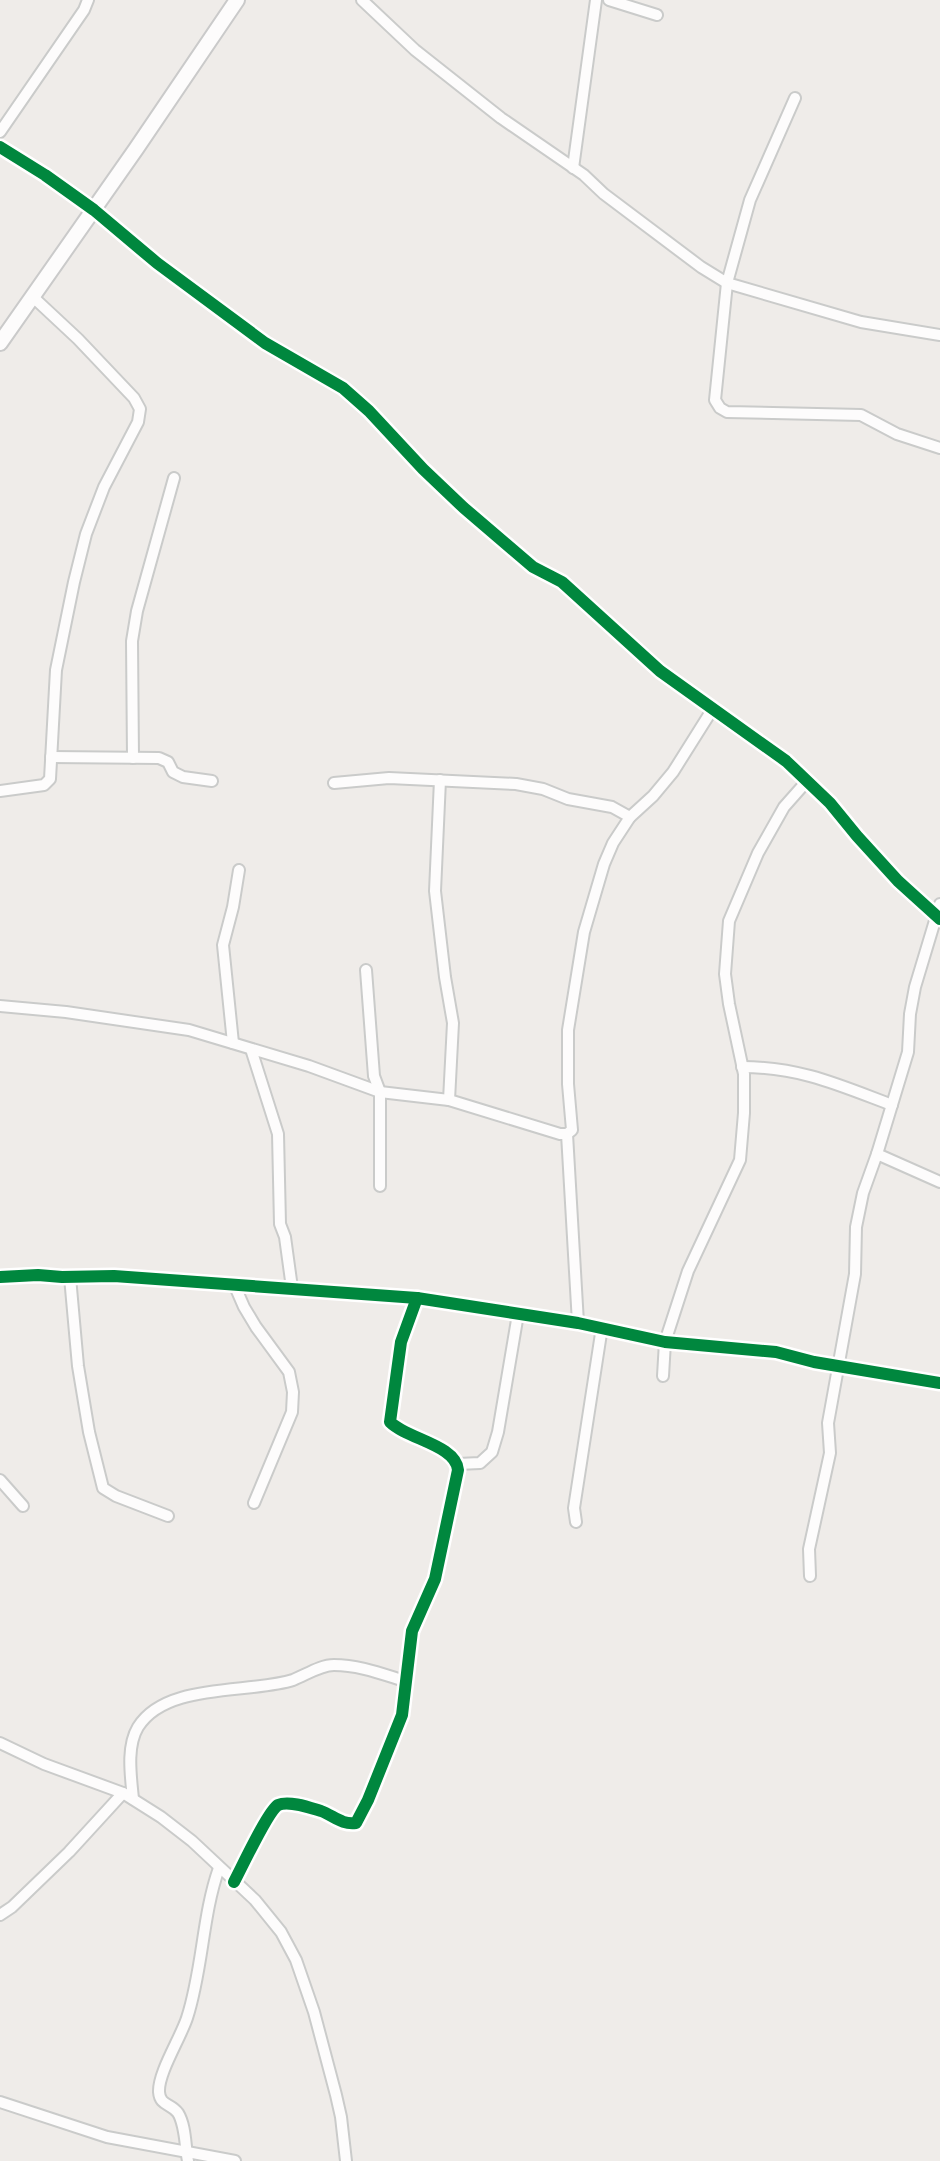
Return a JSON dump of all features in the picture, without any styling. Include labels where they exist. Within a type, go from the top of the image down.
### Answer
[{"type":"main road","points":[[0,343],[5,326],[33,297],[237,0]]},
{"type":"street","points":[[0,132],[88,0]]},
{"type":"street","points":[[362,0],[415,50],[501,118],[573,168],[701,267],[727,283],[861,322],[940,335]]},
{"type":"street","points":[[573,168],[596,0]]},
{"type":"street","points":[[609,0],[657,15]]},
{"type":"street","points":[[795,98],[750,200],[727,283],[715,400],[727,412],[861,415],[897,434],[940,448]]},
{"type":"street","points":[[0,147],[94,210],[157,263],[265,343],[343,388],[464,508],[533,567],[562,582],[660,671],[786,761],[830,803],[898,881],[939,913],[915,987],[908,1052],[863,1193],[856,1227],[855,1274],[828,1423],[830,1453],[809,1549],[810,1576]]},
{"type":"street","points":[[0,791],[44,785],[50,779],[56,670],[74,582],[86,534],[104,487],[138,422],[140,409],[134,398],[78,339],[33,297]]},
{"type":"street","points":[[133,758],[132,641],[137,611],[174,478]]},
{"type":"street","points":[[0,1006],[153,1023],[189,1030],[309,1066],[380,1092],[449,1100],[567,1134],[572,1130],[568,1030],[584,932],[604,864],[630,817],[673,772],[712,710]]},
{"type":"street","points":[[51,757],[159,758],[168,762],[173,772],[183,777],[212,781]]},
{"type":"street","points":[[334,783],[389,778],[516,784],[543,789],[568,799],[612,807],[630,817]]},
{"type":"street","points":[[440,780],[435,891],[453,1023],[449,1100]]},
{"type":"street","points":[[663,1376],[665,1342],[688,1271],[740,1160],[744,1113],[742,1067],[725,974],[729,921],[758,853],[784,807],[807,781]]},
{"type":"street","points":[[233,1043],[223,945],[239,870]]},
{"type":"street","points":[[366,970],[374,1076],[380,1092],[380,1186]]},
{"type":"street","points":[[251,1049],[278,1134],[280,1224],[285,1237],[292,1288]]},
{"type":"street","points":[[742,1067],[767,1067],[811,1074],[892,1105]]},
{"type":"street","points":[[567,1134],[578,1323]]},
{"type":"street","points":[[877,1154],[940,1182]]},
{"type":"street","points":[[0,1277],[114,1276],[417,1298],[602,1327],[665,1342],[776,1352],[814,1362],[940,1383]]},
{"type":"street","points":[[70,1277],[78,1366],[89,1432],[103,1488],[168,1516]]},
{"type":"street","points":[[234,1284],[256,1327],[289,1372],[293,1392],[292,1412],[254,1503]]},
{"type":"street","points":[[417,1298],[401,1342],[390,1422],[398,1430],[439,1448],[458,1464],[480,1463],[492,1452],[518,1314]]},
{"type":"street","points":[[576,1522],[574,1508],[602,1327]]},
{"type":"street","points":[[234,1882],[278,1805],[310,1808],[343,1823],[356,1823],[402,1715],[412,1631],[435,1579],[458,1464]]},
{"type":"street","points":[[0,1480],[23,1506]]},
{"type":"street","points":[[133,1799],[131,1750],[138,1728],[154,1709],[189,1695],[292,1680],[329,1665],[366,1669],[405,1681]]},
{"type":"street","points":[[0,1743],[133,1799],[192,1841],[255,1900],[281,1932],[296,1960],[314,2012],[341,2117],[346,2161]]},
{"type":"street","points":[[0,1915],[69,1852],[123,1793]]},
{"type":"street","points":[[187,2156],[179,2116],[159,2097],[159,2083],[161,2073],[178,2043],[194,1994],[207,1912],[219,1868]]},
{"type":"street","points":[[0,2102],[107,2137],[187,2156],[235,2161]]},
{"type":"cycle path","points":[[0,147],[94,210],[157,263],[265,343],[343,388],[464,508],[533,567],[562,582],[660,671],[786,761],[830,803],[898,881],[940,919]]},
{"type":"cycle path","points":[[0,1277],[114,1276],[417,1298],[578,1323],[665,1342],[776,1352],[814,1362],[940,1383]]},
{"type":"cycle path","points":[[234,1882],[278,1805],[300,1805],[356,1823],[402,1715],[412,1631],[435,1579],[458,1470],[449,1454],[390,1422],[401,1342],[417,1298]]}]
